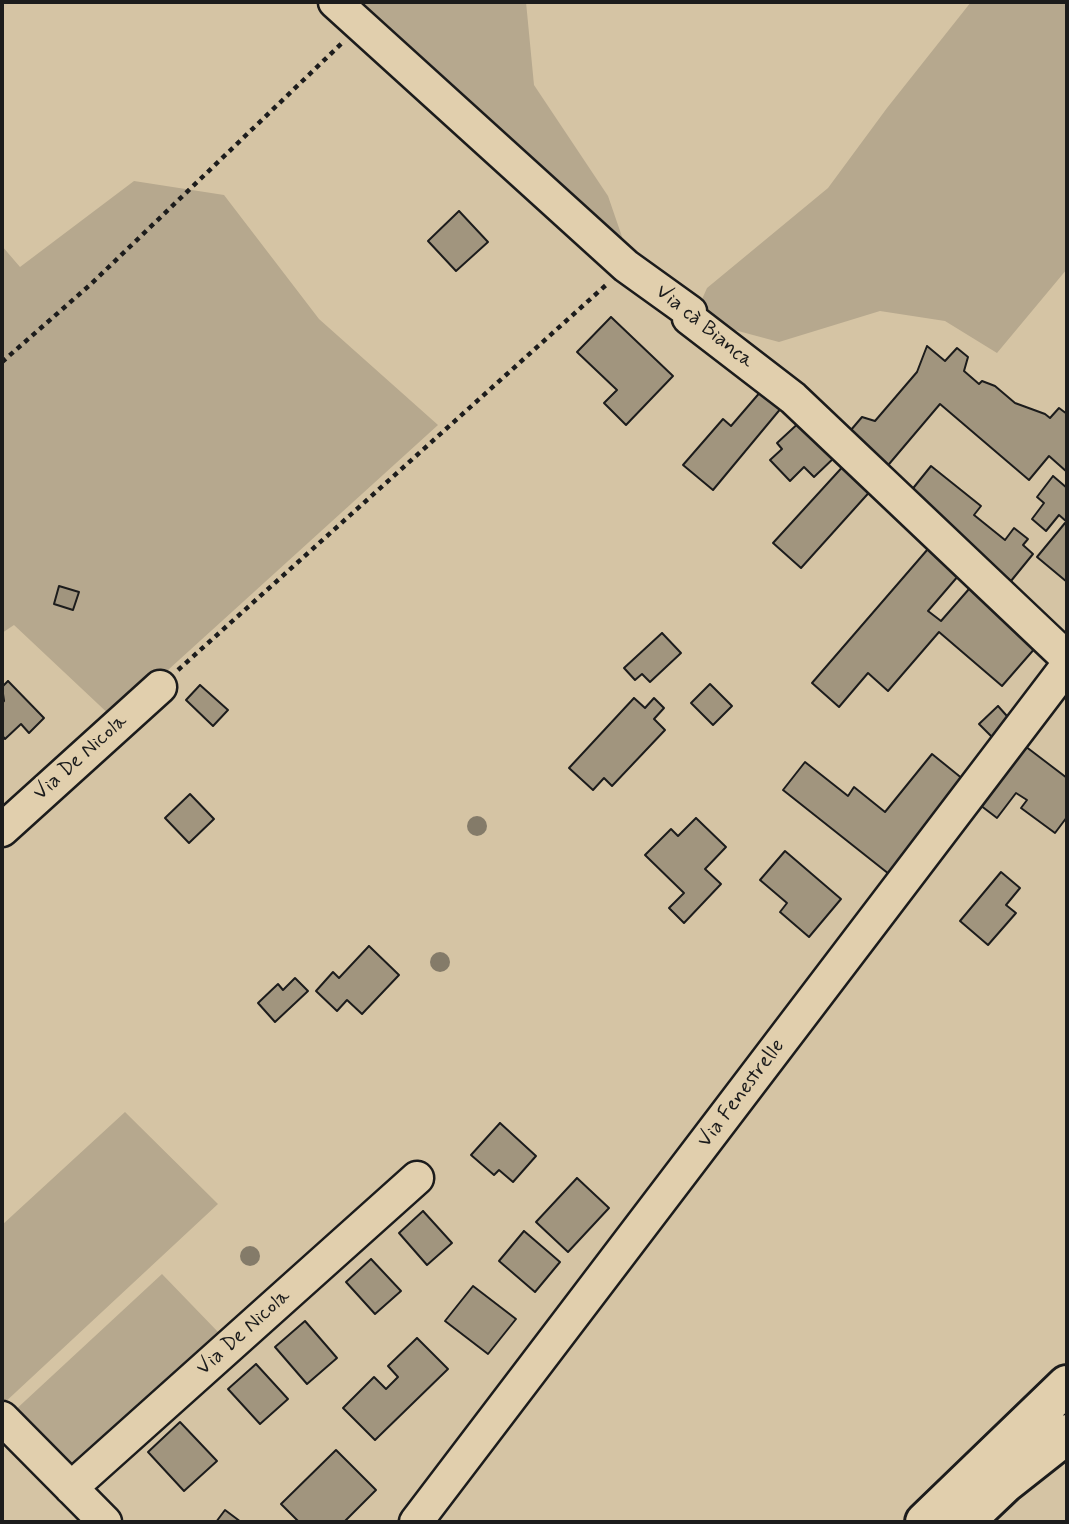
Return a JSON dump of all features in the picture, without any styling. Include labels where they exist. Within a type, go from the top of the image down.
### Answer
[{"type":"main road","points":[[925,1522],[1067,1385]]},
{"type":"main road","points":[[964,1522],[1005,1483],[1067,1434]]},
{"type":"street","name":"Via cà Bianca","points":[[335,2],[626,266],[690,312],[689,318],[793,398],[1067,659]]},
{"type":"street","name":"Via Fenestrelle","points":[[416,1522],[1067,666]]},
{"type":"street","name":"Via De Nicola","points":[[2,830],[160,687]]},
{"type":"street","name":"Via De Nicola","points":[[71,1488],[417,1178]]},
{"type":"street","points":[[2,1418],[105,1522]]},
{"type":"path","points":[[2,362],[91,284],[360,25]]},
{"type":"path","points":[[160,687],[626,266]]},
{"type":"shaded area","points":[[353,2],[526,2],[534,85],[608,196],[629,257]]},
{"type":"shaded area","points":[[971,2],[1067,2],[1067,269],[997,353],[945,321],[880,311],[779,342],[727,328],[699,306],[707,288],[828,188]]},
{"type":"shaded area","points":[[134,181],[224,195],[319,319],[438,425],[114,719],[14,625],[2,633],[2,246],[20,267]]},
{"type":"shaded area","points":[[125,1112],[218,1204],[2,1405],[2,1225]]},
{"type":"shaded area","points":[[162,1274],[219,1333],[189,1370],[73,1474],[12,1413]]},
{"type":"building","points":[[459,211],[488,242],[456,271],[428,241]]},
{"type":"building","points":[[611,317],[673,376],[626,425],[604,403],[617,390],[577,352]]},
{"type":"building","points":[[927,346],[945,361],[957,348],[968,357],[964,371],[979,384],[982,381],[995,386],[1015,403],[1050,418],[1059,408],[1067,414],[1067,472],[1049,456],[1029,480],[940,404],[884,470],[845,437],[862,417],[875,421],[917,372]]},
{"type":"building","points":[[762,390],[782,407],[713,490],[683,465],[723,419],[731,426]]},
{"type":"building","points":[[803,419],[837,455],[814,477],[804,467],[790,481],[770,460],[782,449],[777,443]]},
{"type":"building","points":[[847,462],[874,487],[801,568],[773,543]]},
{"type":"building","points":[[931,466],[981,506],[974,515],[1005,540],[1014,528],[1028,539],[1023,545],[1033,554],[1011,581],[906,497]]},
{"type":"building","points":[[1053,476],[1067,488],[1067,522],[1059,515],[1046,531],[1032,519],[1044,503],[1037,497]]},
{"type":"building","points":[[1065,523],[1067,524],[1067,582],[1037,557]]},
{"type":"building","points":[[934,542],[965,568],[928,611],[941,621],[976,581],[1043,639],[1002,686],[939,632],[888,691],[868,673],[839,707],[812,683]]},
{"type":"building","points":[[59,586],[79,592],[73,610],[54,604]]},
{"type":"building","points":[[662,633],[681,653],[650,682],[642,674],[635,680],[624,668]]},
{"type":"building","points":[[8,681],[44,718],[29,733],[21,724],[5,739],[2,735],[2,687]]},
{"type":"building","points":[[710,684],[732,706],[713,725],[691,703]]},
{"type":"building","points":[[200,685],[228,710],[213,726],[186,700]]},
{"type":"building","points":[[634,698],[645,708],[654,698],[664,708],[654,719],[665,730],[612,786],[604,778],[593,790],[569,768]]},
{"type":"building","points":[[998,706],[1015,725],[997,742],[979,724]]},
{"type":"building","points":[[1025,746],[1067,778],[1067,817],[1055,833],[1021,808],[1027,800],[1016,793],[997,818],[980,805]]},
{"type":"building","points":[[932,754],[969,784],[894,878],[783,790],[805,762],[848,796],[854,787],[885,812]]},
{"type":"building","points":[[190,794],[214,819],[189,843],[165,818]]},
{"type":"building","points":[[696,818],[726,847],[705,869],[721,884],[684,923],[669,908],[684,893],[645,855],[671,829],[678,836]]},
{"type":"building","points":[[785,851],[841,899],[809,937],[780,912],[787,903],[760,880]]},
{"type":"building","points":[[1001,872],[1020,888],[1006,905],[1016,913],[988,945],[960,921]]},
{"type":"building","points":[[369,946],[399,975],[362,1014],[347,1000],[337,1011],[316,991],[333,972],[339,978]]},
{"type":"building","points":[[295,978],[308,991],[275,1022],[258,1003],[278,984],[283,990]]},
{"type":"building","points":[[500,1123],[536,1156],[513,1182],[499,1170],[494,1175],[471,1155]]},
{"type":"building","points":[[577,1178],[609,1208],[568,1252],[536,1222]]},
{"type":"building","points":[[423,1211],[452,1243],[427,1265],[399,1233]]},
{"type":"building","points":[[524,1231],[560,1262],[535,1292],[499,1261]]},
{"type":"building","points":[[371,1259],[401,1291],[375,1314],[346,1282]]},
{"type":"building","points":[[473,1286],[516,1319],[488,1354],[445,1321]]},
{"type":"building","points":[[305,1321],[337,1358],[307,1384],[275,1347]]},
{"type":"building","points":[[417,1338],[448,1369],[375,1440],[343,1408],[374,1377],[386,1389],[398,1377],[388,1366]]},
{"type":"building","points":[[256,1364],[288,1399],[260,1424],[228,1389]]},
{"type":"building","points":[[180,1422],[217,1461],[184,1491],[148,1452]]},
{"type":"building","points":[[336,1450],[376,1490],[344,1522],[299,1522],[281,1504]]},
{"type":"building","points":[[225,1510],[241,1522],[216,1522]]}]
